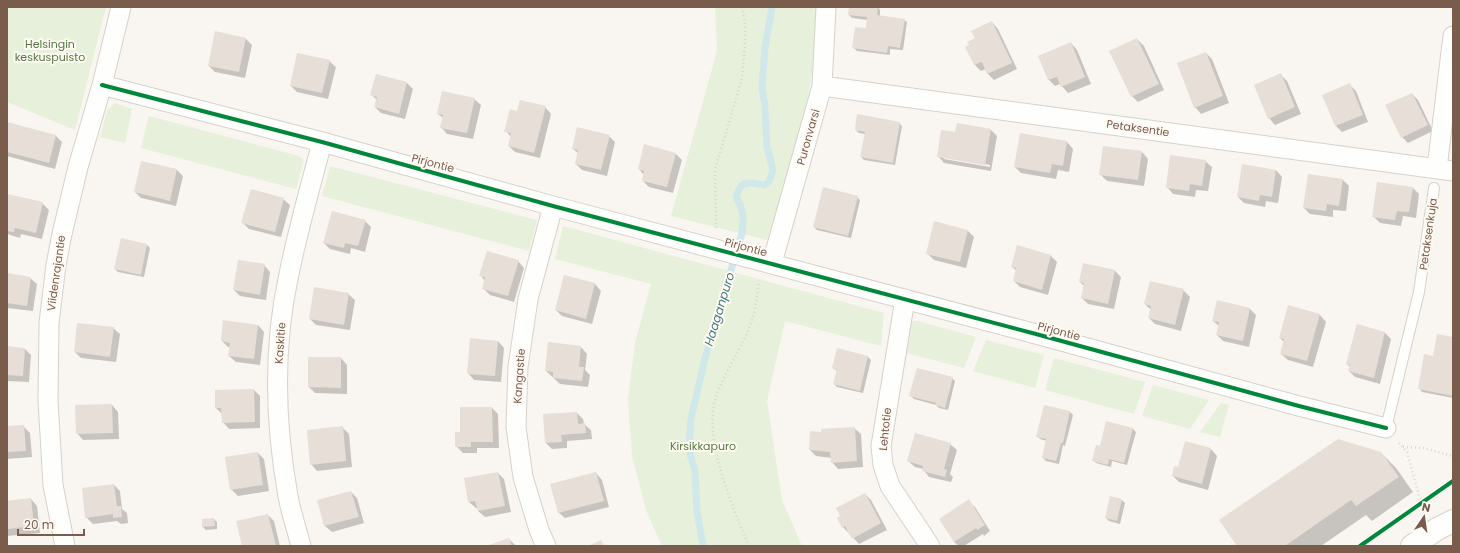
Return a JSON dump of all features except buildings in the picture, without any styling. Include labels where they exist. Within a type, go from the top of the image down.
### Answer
[{"type":"main road","points":[[1412,546],[1437,529],[1453,521]]},
{"type":"street","name":"Viidenrajantie","points":[[65,546],[53,485],[48,401],[49,323],[56,265],[62,234],[78,166],[102,85],[121,7]]},
{"type":"street","name":"Puronvarsi","points":[[761,260],[822,86],[826,7]]},
{"type":"street","points":[[1445,170],[1453,36]]},
{"type":"street","name":"Pirjontie","points":[[102,85],[322,142],[554,206],[717,248],[1299,406],[1386,428]]},
{"type":"street","name":"Petaksentie","points":[[822,86],[1445,170]]},
{"type":"street","name":"Kaskitie","points":[[301,546],[288,498],[281,451],[278,382],[280,331],[288,274],[322,142]]},
{"type":"street","name":"Kangastie","points":[[546,546],[539,530],[523,477],[516,427],[518,367],[528,299],[554,206]]},
{"type":"street","name":"Lehtotie","points":[[905,299],[881,446],[883,465],[890,486],[930,546]]},
{"type":"lane","name":"Petaksenkuja","points":[[1386,428],[1419,292],[1434,188]]},
{"type":"path","points":[[717,248],[716,170],[742,78],[745,24],[742,7]]},
{"type":"path","points":[[749,546],[736,517],[718,458],[713,436],[713,414],[716,398],[751,324],[757,298],[761,260]]},
{"type":"path","points":[[1386,428],[1407,452],[1421,503]]},
{"type":"path","points":[[1402,447],[1423,448],[1453,456]]},
{"type":"path","points":[[1415,507],[1427,499]]},
{"type":"green space","name":"Helsingin keskuspuisto","points":[[7,7],[106,7],[75,130],[7,102]]},
{"type":"green space","points":[[715,7],[820,7],[811,81],[797,149],[767,240],[671,216],[717,51]]},
{"type":"green space","points":[[115,103],[132,109],[125,143],[100,137],[107,111]]},
{"type":"green space","points":[[149,116],[299,156],[304,160],[296,189],[141,148]]},
{"type":"green space","points":[[330,166],[537,220],[529,251],[322,196]]},
{"type":"green space","name":"Kirsikkapuro","points":[[563,226],[884,313],[881,346],[785,321],[767,401],[782,500],[802,546],[662,546],[646,510],[632,456],[628,400],[635,343],[651,284],[555,259]]},
{"type":"green space","points":[[912,321],[918,321],[976,337],[964,368],[906,353]]},
{"type":"green space","points":[[986,340],[1044,355],[1035,388],[973,371]]},
{"type":"green space","points":[[1054,358],[1145,382],[1134,414],[1045,390]]},
{"type":"green space","points":[[1153,385],[1209,400],[1190,429],[1142,416]]},
{"type":"green space","points":[[1221,403],[1229,405],[1220,437],[1200,432]]},
{"type":"waterway","name":"Haaganpuro","points":[[703,546],[697,511],[695,470],[689,444],[691,419],[705,358],[742,233],[743,214],[736,197],[738,191],[744,184],[750,183],[765,185],[769,181],[773,170],[767,147],[765,107],[762,87],[765,48],[772,7]]},
{"type":"cycle path","points":[[102,85],[322,142],[553,206],[1386,428]]},
{"type":"cycle path","points":[[1360,546],[1453,481]]}]
